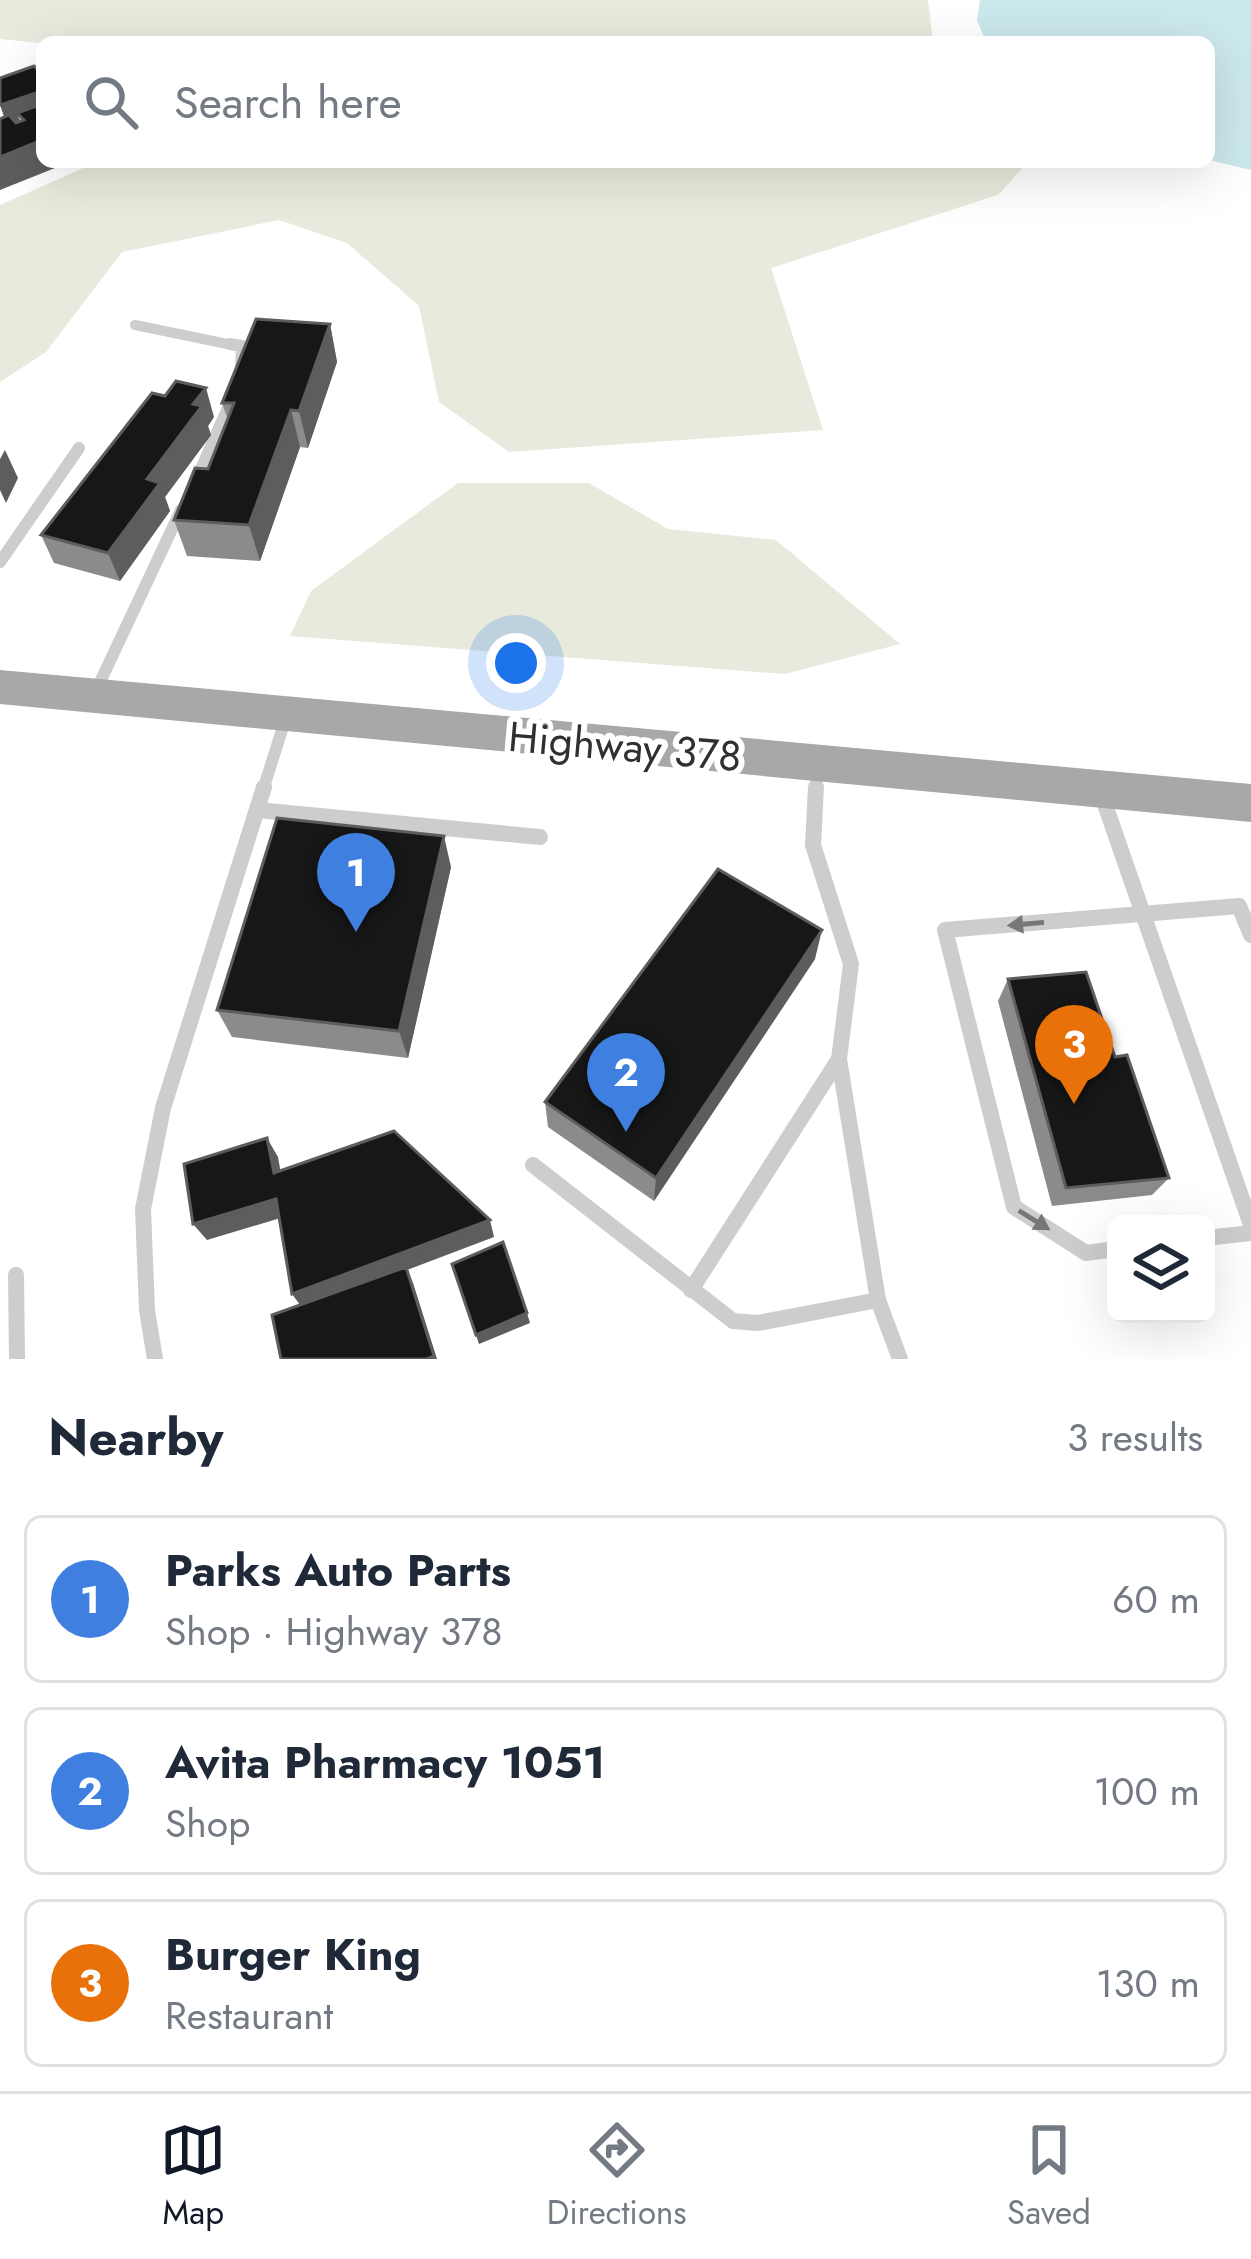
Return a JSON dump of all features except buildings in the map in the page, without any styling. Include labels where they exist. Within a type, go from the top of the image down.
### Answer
[{"type":"main road","name":"Highway 378","points":[[0,686],[1251,803]]},
{"type":"lane","points":[[94,695],[206,462],[243,359],[242,346],[136,325]]},
{"type":"lane","points":[[0,562],[79,448]]},
{"type":"lane","points":[[155,1359],[147,1310],[143,1209],[163,1108],[287,714]]},
{"type":"lane","points":[[817,764],[813,845],[851,964],[839,1059],[878,1300],[900,1359]]},
{"type":"lane","points":[[1100,790],[1251,1229],[1215,1236]]},
{"type":"lane","points":[[257,810],[540,837]]},
{"type":"lane","points":[[1107,1250],[1086,1252],[1014,1207],[946,930],[1239,906],[1251,935]]},
{"type":"lane","points":[[691,1290],[839,1059]]},
{"type":"lane","points":[[533,1165],[733,1321],[758,1323],[878,1300]]},
{"type":"lane","points":[[16,1275],[17,1359]]},
{"type":"shaded area","points":[[0,0],[928,0],[932,36],[36,36],[36,42],[0,39]]},
{"type":"shaded area","points":[[83,168],[1023,168],[998,195],[771,268],[823,430],[509,452],[439,402],[419,306],[347,243],[279,220],[122,252],[46,352],[0,382],[0,205]]},
{"type":"shaded area","points":[[458,483],[589,483],[668,529],[776,540],[900,644],[785,674],[290,636],[311,591]]},
{"type":"water","points":[[980,0],[1251,0],[1251,170],[1215,161],[1215,36],[984,36],[977,20]]},
{"type":"place","name":"Parks Auto Parts","points":[[356,932]]},
{"type":"place","name":"Burger King","points":[[1074,1104]]},
{"type":"place","name":"Avita Pharmacy 1051","points":[[626,1132]]}]
